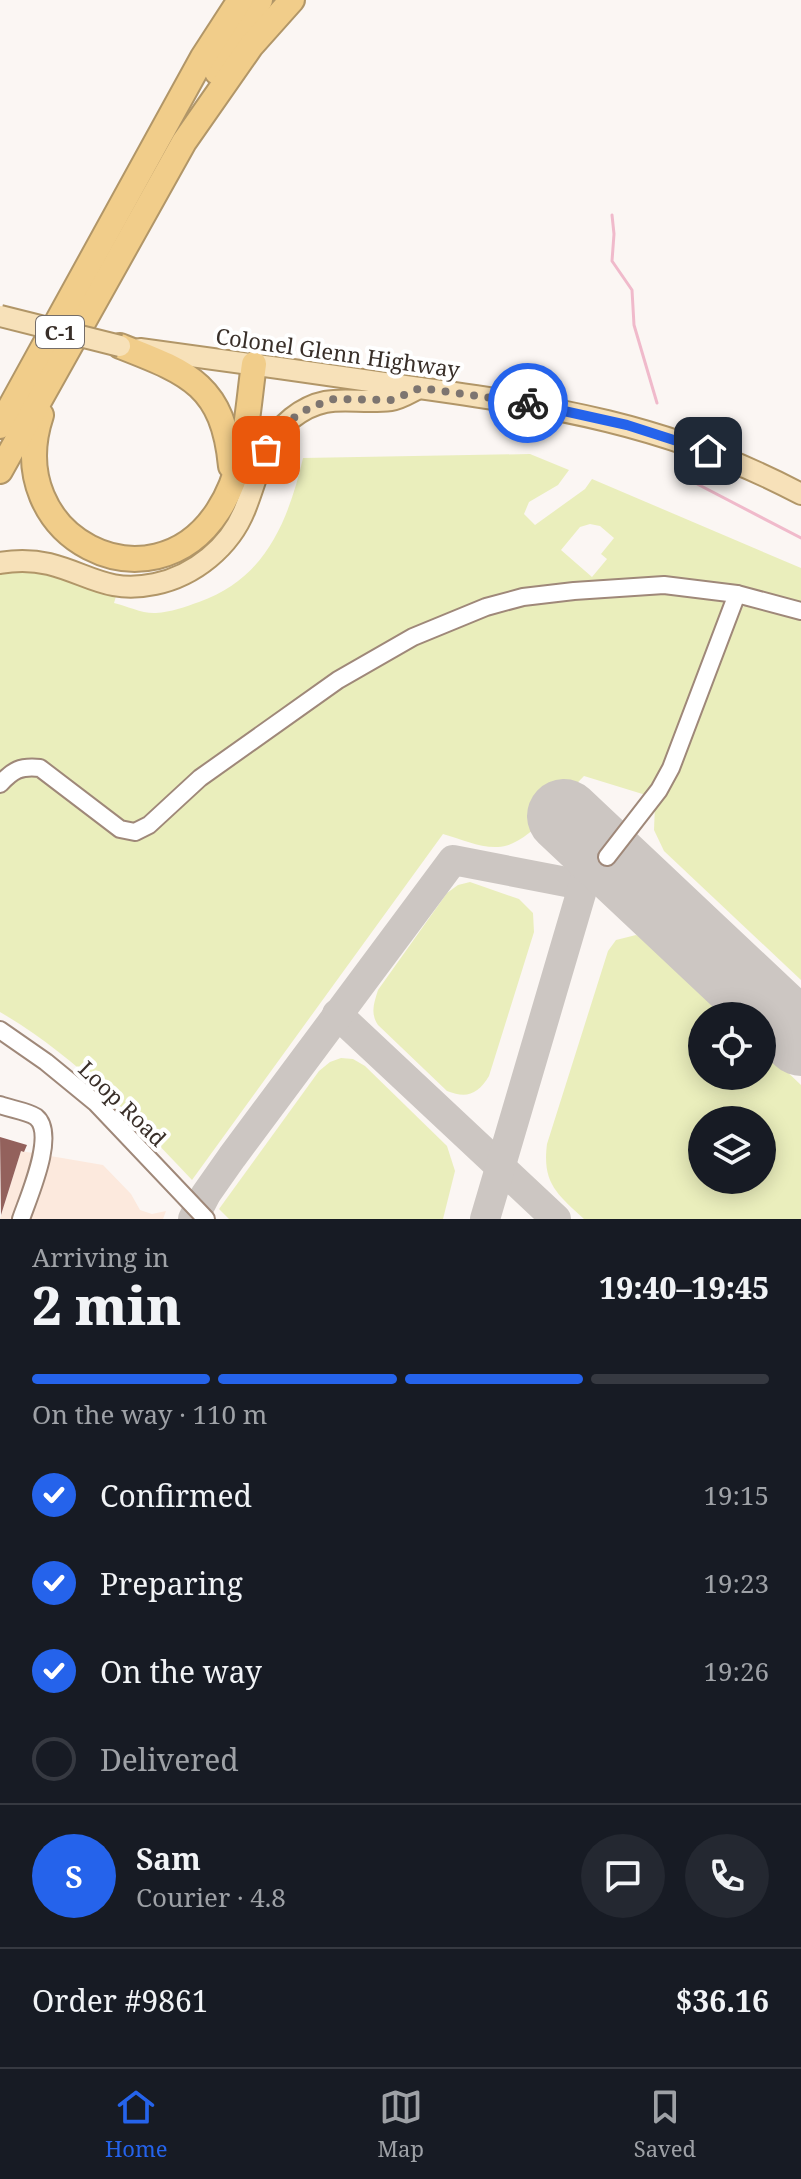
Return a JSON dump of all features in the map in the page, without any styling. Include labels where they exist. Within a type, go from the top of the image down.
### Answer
[{"type":"highway","points":[[203,57],[202,43],[225,0]]},
{"type":"highway","points":[[0,426],[203,57],[240,0]]},
{"type":"highway","points":[[184,142],[186,127],[260,0]]},
{"type":"highway","points":[[0,471],[184,142],[251,46],[292,0]]},
{"type":"highway","points":[[120,346],[179,371],[210,398],[226,431],[242,483]]},
{"type":"highway","points":[[242,483],[239,466],[260,365]]},
{"type":"highway","points":[[52,377],[35,435],[34,484],[45,511],[53,521],[85,547],[110,556],[136,559],[163,554],[194,537],[242,483]]},
{"type":"main road","name":"Colonel Glenn Highway","points":[[0,316],[120,346],[529,403],[627,425],[742,464],[801,494]]},
{"type":"main road","points":[[0,563],[47,563],[91,581],[113,586],[137,587],[166,582],[200,565],[223,545],[241,519],[242,483],[274,438],[301,412],[334,399],[393,400],[420,388]]},
{"type":"street","points":[[0,784],[14,769],[27,766],[40,768],[120,829],[135,832],[149,825],[200,778],[338,680],[413,637],[486,607],[523,597],[664,585],[737,594],[801,611]]},
{"type":"street","points":[[607,857],[659,790],[671,768],[737,594]]},
{"type":"street","name":"Loop Road","points":[[0,1030],[96,1103],[206,1219]]},
{"type":"street","points":[[0,1105],[36,1117],[43,1129],[44,1148],[21,1219]]},
{"type":"shaded area","points":[[21,1151],[103,1165],[131,1194],[140,1210],[152,1214],[166,1211],[163,1219],[0,1219]]},
{"type":"green space","points":[[530,454],[569,470],[558,485],[529,502],[524,514],[535,525],[585,489],[592,479],[801,568],[801,608],[744,591],[586,586],[424,628],[145,823],[129,825],[27,761],[8,765],[0,774],[0,570],[42,569],[117,593],[114,603],[146,612],[167,612],[199,602],[241,579],[270,545],[290,504],[303,458]],"holes":[[[590,524],[600,526],[614,538],[601,554],[607,559],[592,577],[561,550],[580,527]]]},
{"type":"green space","points":[[663,590],[724,600],[725,609],[677,743],[649,796],[584,776],[533,830],[510,845],[484,846],[443,834],[192,1180],[78,1068],[0,1012],[0,788],[28,769],[127,836],[341,682],[424,635],[523,601]]},
{"type":"green space","points":[[752,604],[801,618],[801,980],[664,851],[654,830],[655,805],[738,608]]},
{"type":"green space","points":[[470,882],[519,899],[533,913],[534,932],[489,1076],[476,1091],[460,1095],[447,1091],[378,1025],[374,1008],[378,990],[447,893],[458,885]]},
{"type":"green space","points":[[636,935],[648,941],[713,1002],[688,1002],[688,1090],[776,1090],[776,1061],[801,1085],[801,1219],[584,1219],[554,1187],[547,1169],[547,1144],[608,951],[616,940]]},
{"type":"green space","points":[[341,1058],[353,1059],[365,1066],[447,1146],[455,1171],[443,1219],[229,1219],[219,1209],[319,1071]]},
{"type":"building","points":[[0,1137],[27,1145],[24,1152],[21,1151],[1,1215]]},
{"type":"waterway","points":[[612,215],[612,261],[632,290],[634,325],[657,403]]},
{"type":"waterway","points":[[680,475],[801,538]]},
{"type":"taxiway","points":[[485,1219],[595,846]]},
{"type":"taxiway","points":[[193,1219],[232,1157],[453,860],[582,885]]},
{"type":"taxiway","points":[[337,1014],[556,1219]]},
{"type":"runway","points":[[564,816],[801,1039]]},
{"type":"way so far","points":[[266,450],[282,427],[301,412],[334,399],[393,400],[420,388],[528,403]]},
{"type":"route","points":[[528,403],[627,425],[708,451]]}]
